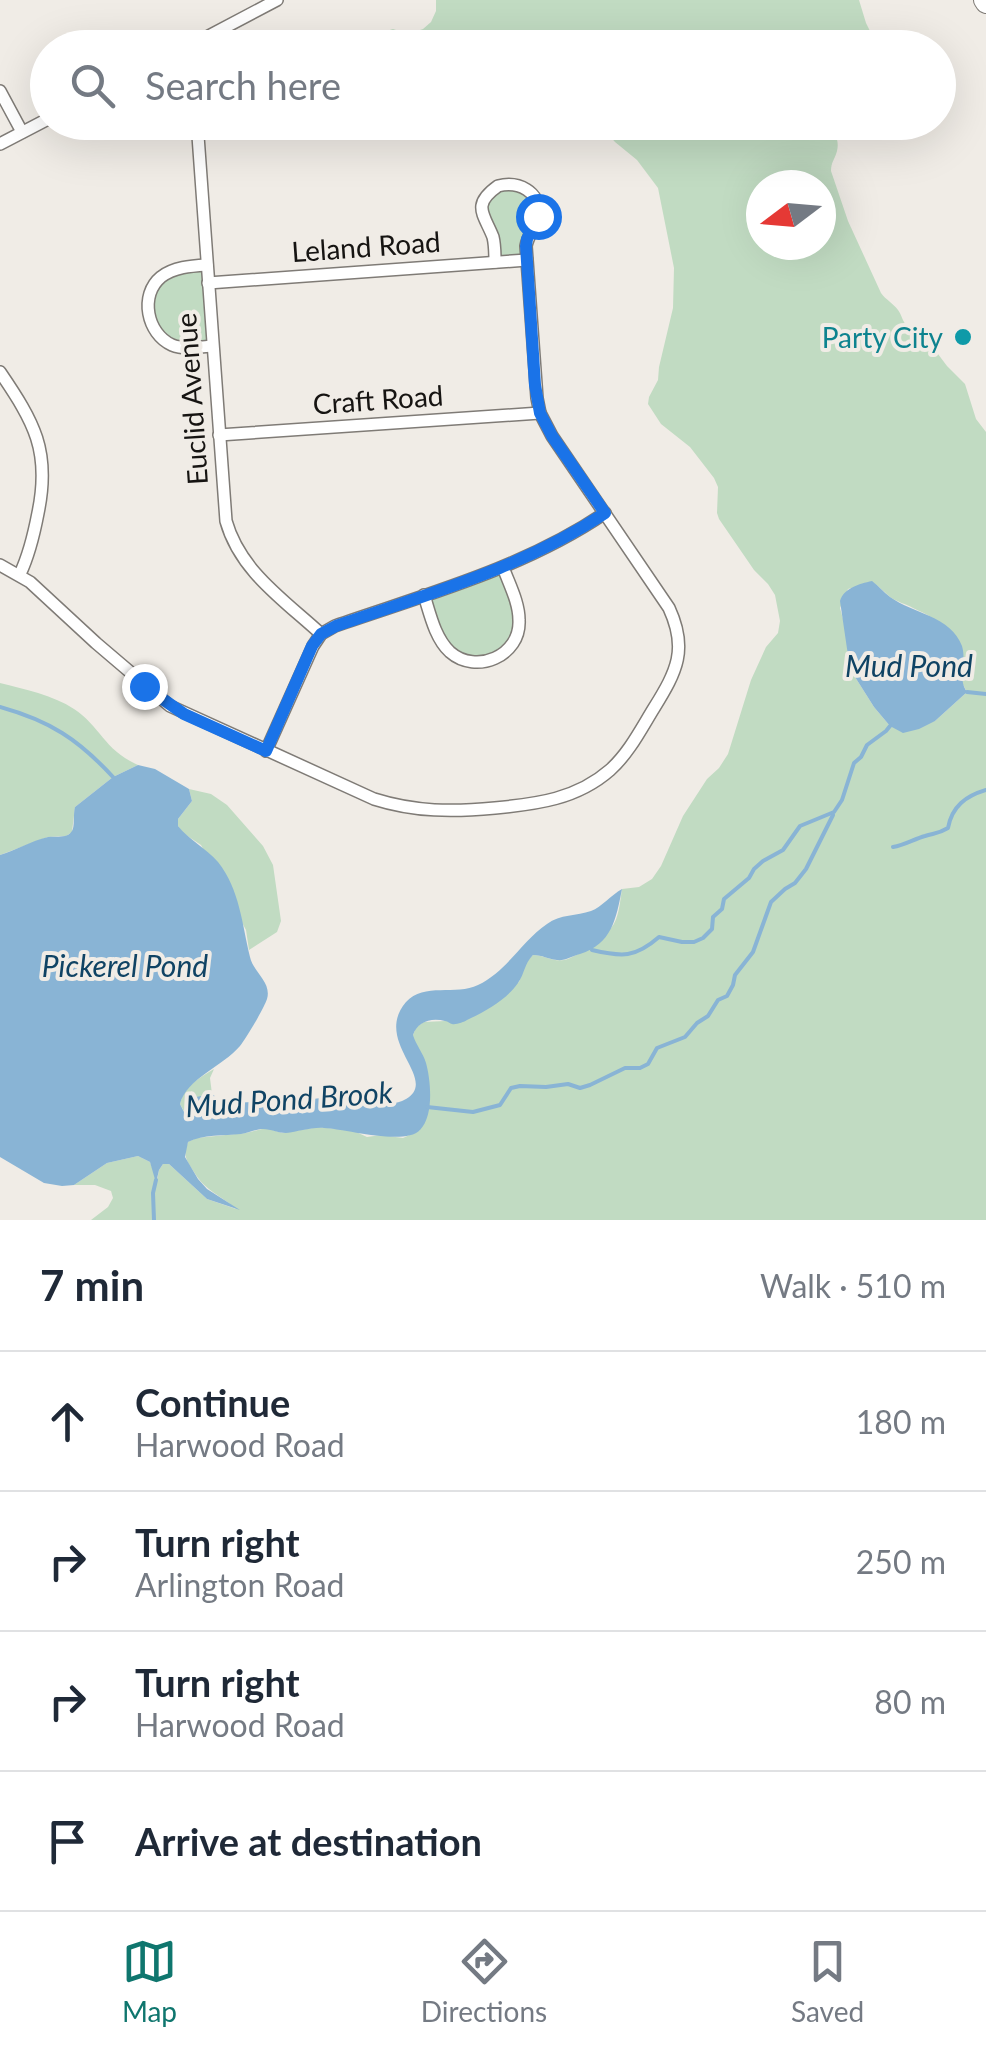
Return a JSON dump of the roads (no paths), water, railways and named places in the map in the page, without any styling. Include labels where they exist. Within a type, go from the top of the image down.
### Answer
[{"type":"street","points":[[220,30],[276,0]]},
{"type":"street","points":[[0,90],[22,132]]},
{"type":"street","points":[[0,144],[30,128]]},
{"type":"street","name":"Euclid Avenue","points":[[198,140],[224,508],[234,545],[256,574],[321,634]]},
{"type":"street","points":[[0,565],[40,590],[156,696],[184,714],[358,793],[420,810],[469,811],[546,802],[574,793],[601,777],[631,746],[658,703],[672,676],[680,648],[679,634],[669,608],[540,413],[527,260],[527,239],[536,221],[537,204],[522,186],[505,184],[492,190],[482,208],[496,262]]},
{"type":"street","name":"Leland Road","points":[[208,282],[527,260]]},
{"type":"street","points":[[207,264],[176,269],[160,278],[151,290],[148,308],[152,325],[172,345],[212,346]]},
{"type":"street","points":[[0,372],[33,427],[44,467],[34,534],[20,574]]},
{"type":"street","name":"Craft Road","points":[[218,435],[540,413]]},
{"type":"street","points":[[266,751],[312,646],[321,634],[504,567],[558,543],[605,513]]},
{"type":"street","points":[[424,595],[446,648],[470,662],[487,662],[505,652],[519,629],[518,612],[504,567]]},
{"type":"water","name":"Mud Pond","points":[[872,581],[899,602],[949,628],[962,646],[967,692],[935,721],[919,729],[903,733],[890,726],[850,669],[840,601],[848,590]]},
{"type":"water","name":"Pickerel Pond","points":[[138,765],[155,769],[189,789],[192,801],[178,819],[178,826],[213,857],[231,884],[252,962],[268,993],[240,1046],[184,1095],[180,1104],[186,1116],[190,1102],[212,1094],[225,1101],[240,1102],[347,1095],[391,1103],[406,1099],[414,1091],[416,1081],[396,1031],[398,1017],[413,996],[478,985],[498,972],[547,924],[595,909],[622,889],[615,920],[606,937],[591,950],[560,960],[533,955],[513,989],[481,1013],[458,1024],[435,1020],[418,1027],[413,1035],[426,1063],[430,1098],[428,1116],[412,1135],[389,1137],[324,1128],[286,1133],[263,1129],[188,1142],[185,1157],[198,1179],[240,1210],[207,1199],[169,1164],[163,1164],[156,1183],[150,1162],[138,1156],[107,1163],[74,1185],[44,1183],[0,1157],[0,855],[48,837],[70,834],[75,807],[113,777]]},
{"type":"waterway","name":"Mud Pond Brook","points":[[967,692],[986,694]]},
{"type":"waterway","points":[[0,707],[34,718],[62,733],[113,777]]},
{"type":"waterway","name":"Mud Pond Brook","points":[[592,950],[628,954],[659,937],[682,942],[703,938],[712,929],[713,917],[722,909],[724,899],[754,869],[783,850],[800,826],[834,812],[854,763],[867,745],[890,726]]},
{"type":"waterway","points":[[893,847],[948,828],[961,803],[986,790]]},
{"type":"waterway","name":"Mud Pond Brook","points":[[427,1107],[473,1112],[500,1105],[511,1088],[568,1084],[580,1088],[625,1068],[648,1064],[657,1048],[685,1037],[708,1016],[718,1000],[727,996],[735,975],[753,952],[771,902],[806,869],[833,815]]},
{"type":"waterway","points":[[154,1220],[156,1180]]},
{"type":"place","name":"Party City","points":[[963,337]]}]
